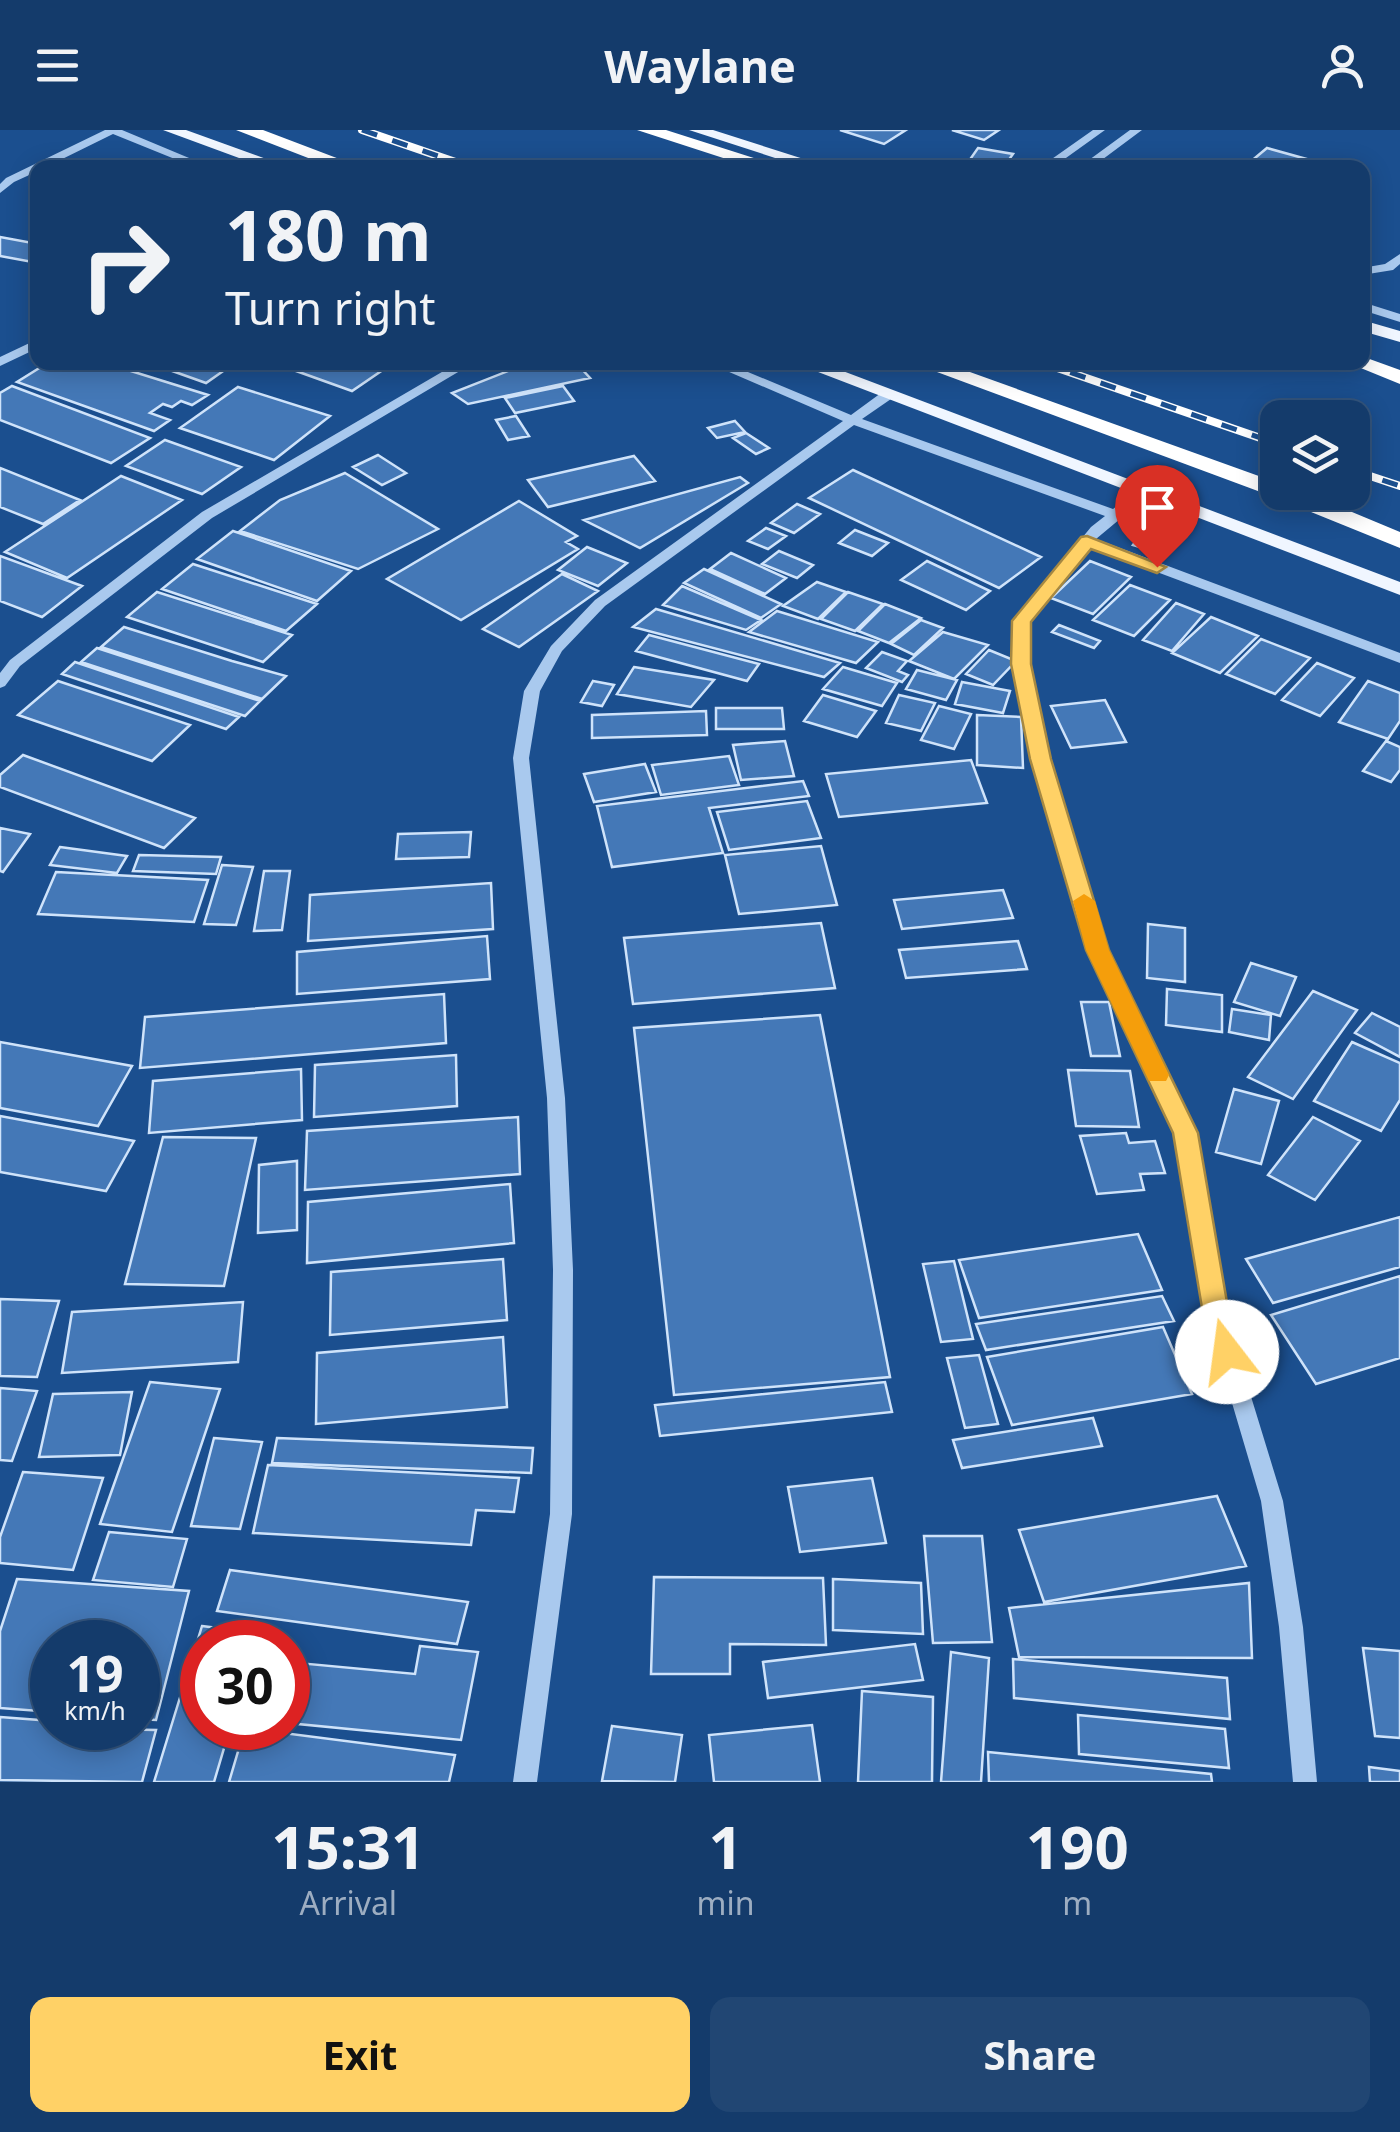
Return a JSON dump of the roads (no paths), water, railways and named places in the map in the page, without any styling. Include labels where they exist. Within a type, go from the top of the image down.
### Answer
[{"type":"highway","points":[[245,130],[331,160]]},
{"type":"highway","points":[[646,130],[749,160]]},
{"type":"highway","points":[[1370,367],[1400,378]]},
{"type":"highway","points":[[942,370],[1260,485]]},
{"type":"highway","points":[[1324,510],[1400,541]]},
{"type":"main road","points":[[171,130],[259,160]]},
{"type":"main road","points":[[697,130],[797,160]]},
{"type":"main road","points":[[1370,328],[1400,337]]},
{"type":"main road","points":[[821,370],[1400,589]]},
{"type":"street","points":[[51,160],[113,130],[188,160]]},
{"type":"street","points":[[1056,160],[1100,130]]},
{"type":"street","points":[[1094,160],[1137,130]]},
{"type":"street","points":[[0,190],[30,170]]},
{"type":"street","points":[[1370,271],[1389,267],[1400,258]]},
{"type":"street","points":[[1370,309],[1400,318]]},
{"type":"street","points":[[0,362],[30,347]]},
{"type":"street","points":[[0,683],[15,663],[207,516],[455,370]]},
{"type":"street","points":[[731,370],[852,420],[1116,515]]},
{"type":"street","points":[[525,1782],[561,1514],[563,1270],[556,1098],[521,758],[532,691],[556,649],[600,602],[886,396]]},
{"type":"street","points":[[1145,491],[1087,541],[1021,621],[1021,664],[1040,759],[1098,950],[1185,1133],[1216,1314],[1272,1501],[1291,1627],[1305,1782]]},
{"type":"street","points":[[1087,541],[1400,658]]},
{"type":"railway","points":[[362,130],[450,160]]},
{"type":"railway","points":[[1063,370],[1260,438]]},
{"type":"railway","points":[[1370,476],[1400,486]]}]
